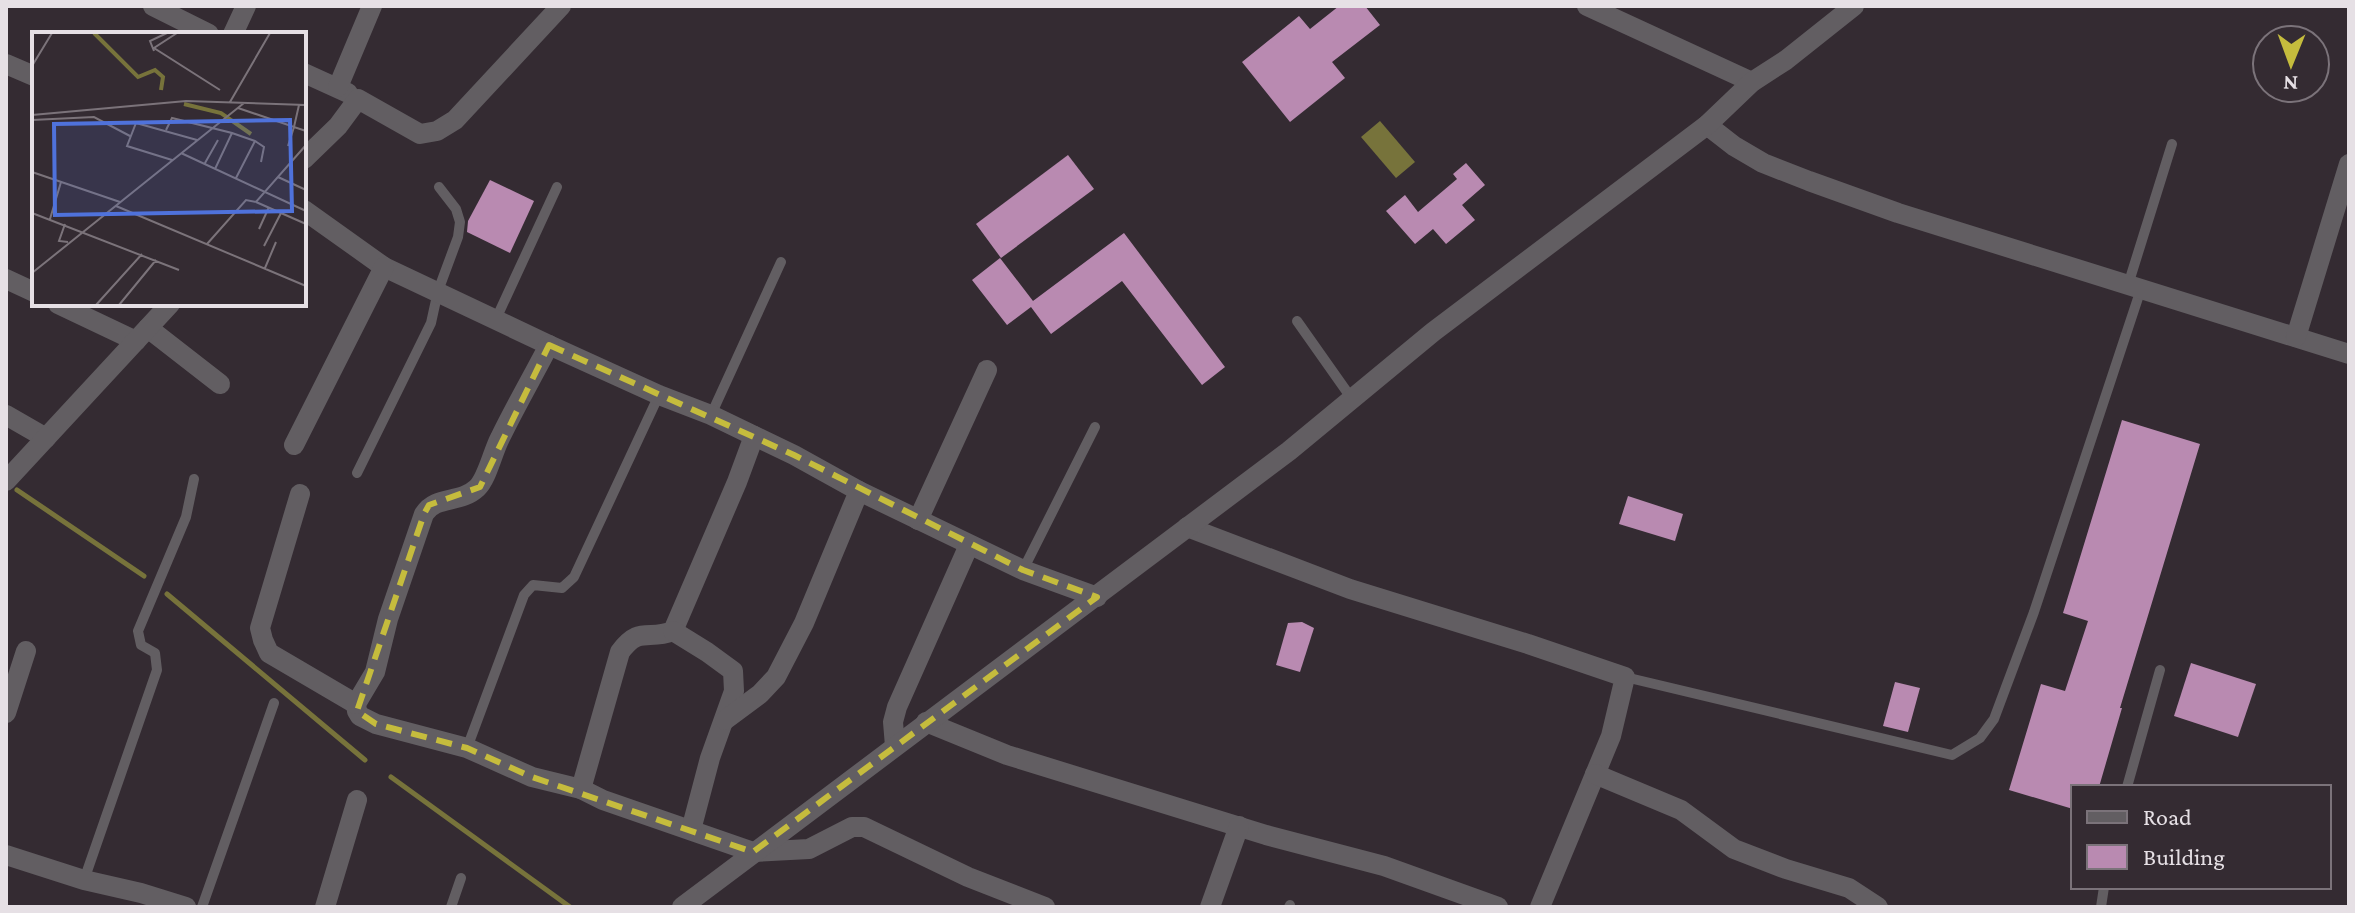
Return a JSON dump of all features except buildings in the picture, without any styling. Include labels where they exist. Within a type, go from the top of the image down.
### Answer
[{"type":"street","points":[[153,6],[205,32]]},
{"type":"street","points":[[234,32],[246,6]]},
{"type":"street","points":[[338,87],[372,6]]},
{"type":"street","points":[[306,74],[338,87],[420,134],[437,131],[455,120],[561,6]]},
{"type":"street","points":[[1587,6],[1752,82]]},
{"type":"street","points":[[682,907],[1289,451],[1433,332],[1707,125],[1752,82],[1786,60],[1854,6]]},
{"type":"street","points":[[6,64],[32,75]]},
{"type":"street","points":[[306,157],[338,126],[358,99]]},
{"type":"street","points":[[1707,125],[1734,146],[1782,171],[1898,213],[2349,354]]},
{"type":"street","points":[[2296,337],[2349,164]]},
{"type":"street","points":[[306,211],[384,267],[659,395],[711,415],[1023,570],[1097,597]]},
{"type":"street","points":[[294,445],[384,267]]},
{"type":"street","points":[[6,279],[32,291]]},
{"type":"street","points":[[63,306],[142,335],[220,384]]},
{"type":"street","points":[[6,481],[168,306]]},
{"type":"street","points":[[356,704],[375,672],[388,619],[424,514],[429,505],[466,496],[480,487],[500,438],[549,345]]},
{"type":"street","points":[[918,520],[987,370]]},
{"type":"street","points":[[6,415],[46,438]]},
{"type":"street","points":[[581,789],[620,652],[629,640],[643,634],[664,635],[673,631],[754,436]]},
{"type":"street","points":[[725,720],[760,694],[776,677],[804,623],[859,491]]},
{"type":"street","points":[[300,494],[260,628],[263,640],[269,653],[356,704],[365,720],[467,748],[532,777],[581,789],[603,800],[753,852],[809,849],[852,827],[864,827],[968,877],[1045,907]]},
{"type":"street","points":[[1187,527],[1350,589],[1625,677],[1611,736],[1540,907]]},
{"type":"street","points":[[895,746],[893,722],[897,707],[969,545]]},
{"type":"street","points":[[673,631],[733,671],[734,691],[710,758],[691,830]]},
{"type":"street","points":[[6,713],[26,651]]},
{"type":"street","points":[[926,722],[1007,755],[1239,826],[1384,866],[1498,907]]},
{"type":"street","points":[[1595,774],[1681,810],[1734,849],[1849,888],[1878,907]]},
{"type":"street","points":[[325,907],[357,800]]},
{"type":"street","points":[[1210,907],[1239,826]]},
{"type":"street","points":[[6,855],[186,907]]},
{"type":"lane","points":[[1625,677],[1952,755],[1980,738],[1994,719],[2034,612],[2134,287],[2172,144]]},
{"type":"lane","points":[[357,473],[431,323],[438,291],[458,237],[460,222],[451,200],[439,187]]},
{"type":"lane","points":[[496,319],[557,187]]},
{"type":"lane","points":[[711,415],[781,262]]},
{"type":"lane","points":[[1297,321],[1352,399]]},
{"type":"lane","points":[[467,748],[524,595],[533,585],[562,588],[574,577],[659,395]]},
{"type":"lane","points":[[1023,570],[1095,427]]},
{"type":"lane","points":[[84,880],[157,670],[155,653],[141,645],[138,631],[186,517],[194,479]]},
{"type":"lane","points":[[2128,785],[2160,670]]},
{"type":"lane","points":[[202,907],[274,703]]},
{"type":"lane","points":[[451,907],[461,878]]},
{"type":"highlighted area","points":[[549,345],[794,455],[1023,570],[1097,597],[753,852],[532,777],[467,748],[376,724],[357,711],[424,514],[429,505],[480,487]]},
{"type":"shaded area","points":[[1380,121],[1415,162],[1396,178],[1361,137]]},
{"type":"waterway","points":[[17,490],[144,576]]},
{"type":"waterway","points":[[167,594],[365,760]]},
{"type":"waterway","points":[[391,777],[570,907]]}]
